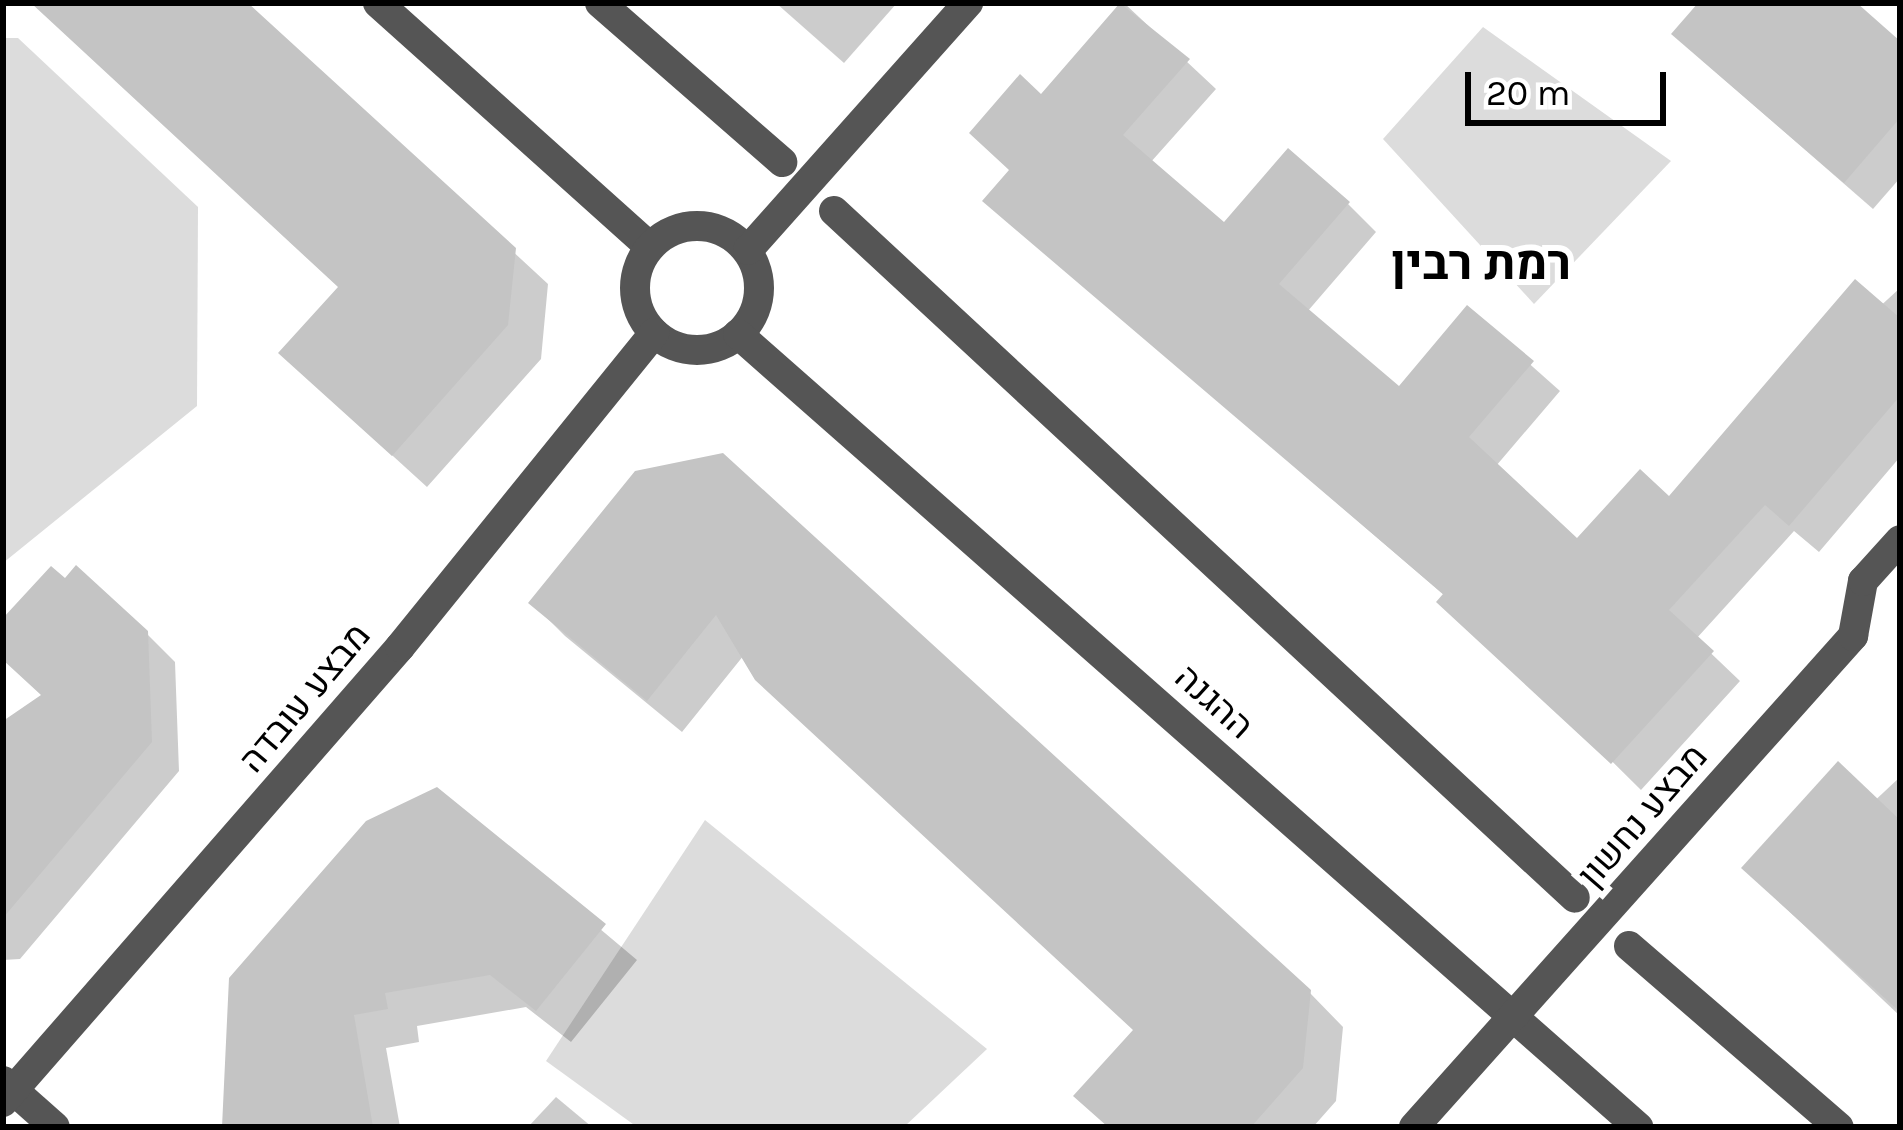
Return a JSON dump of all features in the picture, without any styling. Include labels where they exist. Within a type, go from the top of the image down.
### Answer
[{"type":"street","points":[[378,3],[650,247]]},
{"type":"street","points":[[600,3],[782,162]]},
{"type":"street","points":[[748,250],[968,3]]},
{"type":"street","points":[[834,211],[1575,898]]},
{"type":"street","points":[[692,225],[748,250],[760,287],[738,334],[692,351],[654,333],[634,297],[650,247],[692,225]]},
{"type":"street","name":"מבצע עובדה","points":[[7,1091],[400,647],[654,333]]},
{"type":"street","name":"ההגנה","points":[[738,334],[1638,1127]]},
{"type":"street","name":"מבצע נחשון","points":[[1414,1127],[1516,1020],[1853,636],[1864,581],[1900,540]]},
{"type":"street","points":[[1629,946],[1839,1127]]},
{"type":"street","points":[[7,1091],[56,1127]]},
{"type":"shaded area","points":[[1483,27],[1671,161],[1534,304],[1383,139]]},
{"type":"shaded area","points":[[3,38],[18,38],[198,207],[197,406],[3,563]]},
{"type":"shaded area","points":[[705,820],[987,1049],[904,1127],[637,1127],[546,1061]]},
{"type":"building","points":[[31,3],[248,3],[516,248],[508,325],[392,456],[278,353],[338,287]]},
{"type":"building","points":[[1120,3],[1190,59],[1123,135],[1224,222],[1288,148],[1350,202],[1279,284],[1399,386],[1467,305],[1534,361],[1469,437],[1577,538],[1640,469],[1669,496],[1855,279],[1900,318],[1900,396],[1789,526],[1765,505],[1669,610],[1714,651],[1611,764],[1436,602],[1443,594],[982,201],[1009,170],[969,133],[1020,74],[1041,94]]},
{"type":"building","points":[[1698,3],[1857,3],[1900,41],[1900,118],[1844,183],[1671,34]]},
{"type":"building","points":[[723,453],[1311,990],[1303,1068],[1251,1127],[1108,1127],[1073,1096],[1133,1030],[755,680],[716,615],[647,701],[528,603],[635,471]]},
{"type":"building","points":[[76,565],[148,631],[152,742],[3,918],[3,721],[41,695],[3,660],[3,618],[51,566],[65,578]]},
{"type":"building","points":[[1838,761],[1900,820],[1900,1012],[1741,868]]},
{"type":"building","points":[[437,787],[606,924],[536,1011],[490,975],[385,993],[388,1009],[354,1015],[373,1127],[222,1127],[229,978],[366,821]]},
{"type":"district","name":"רמת רבין","points":[[1481,264]]}]
